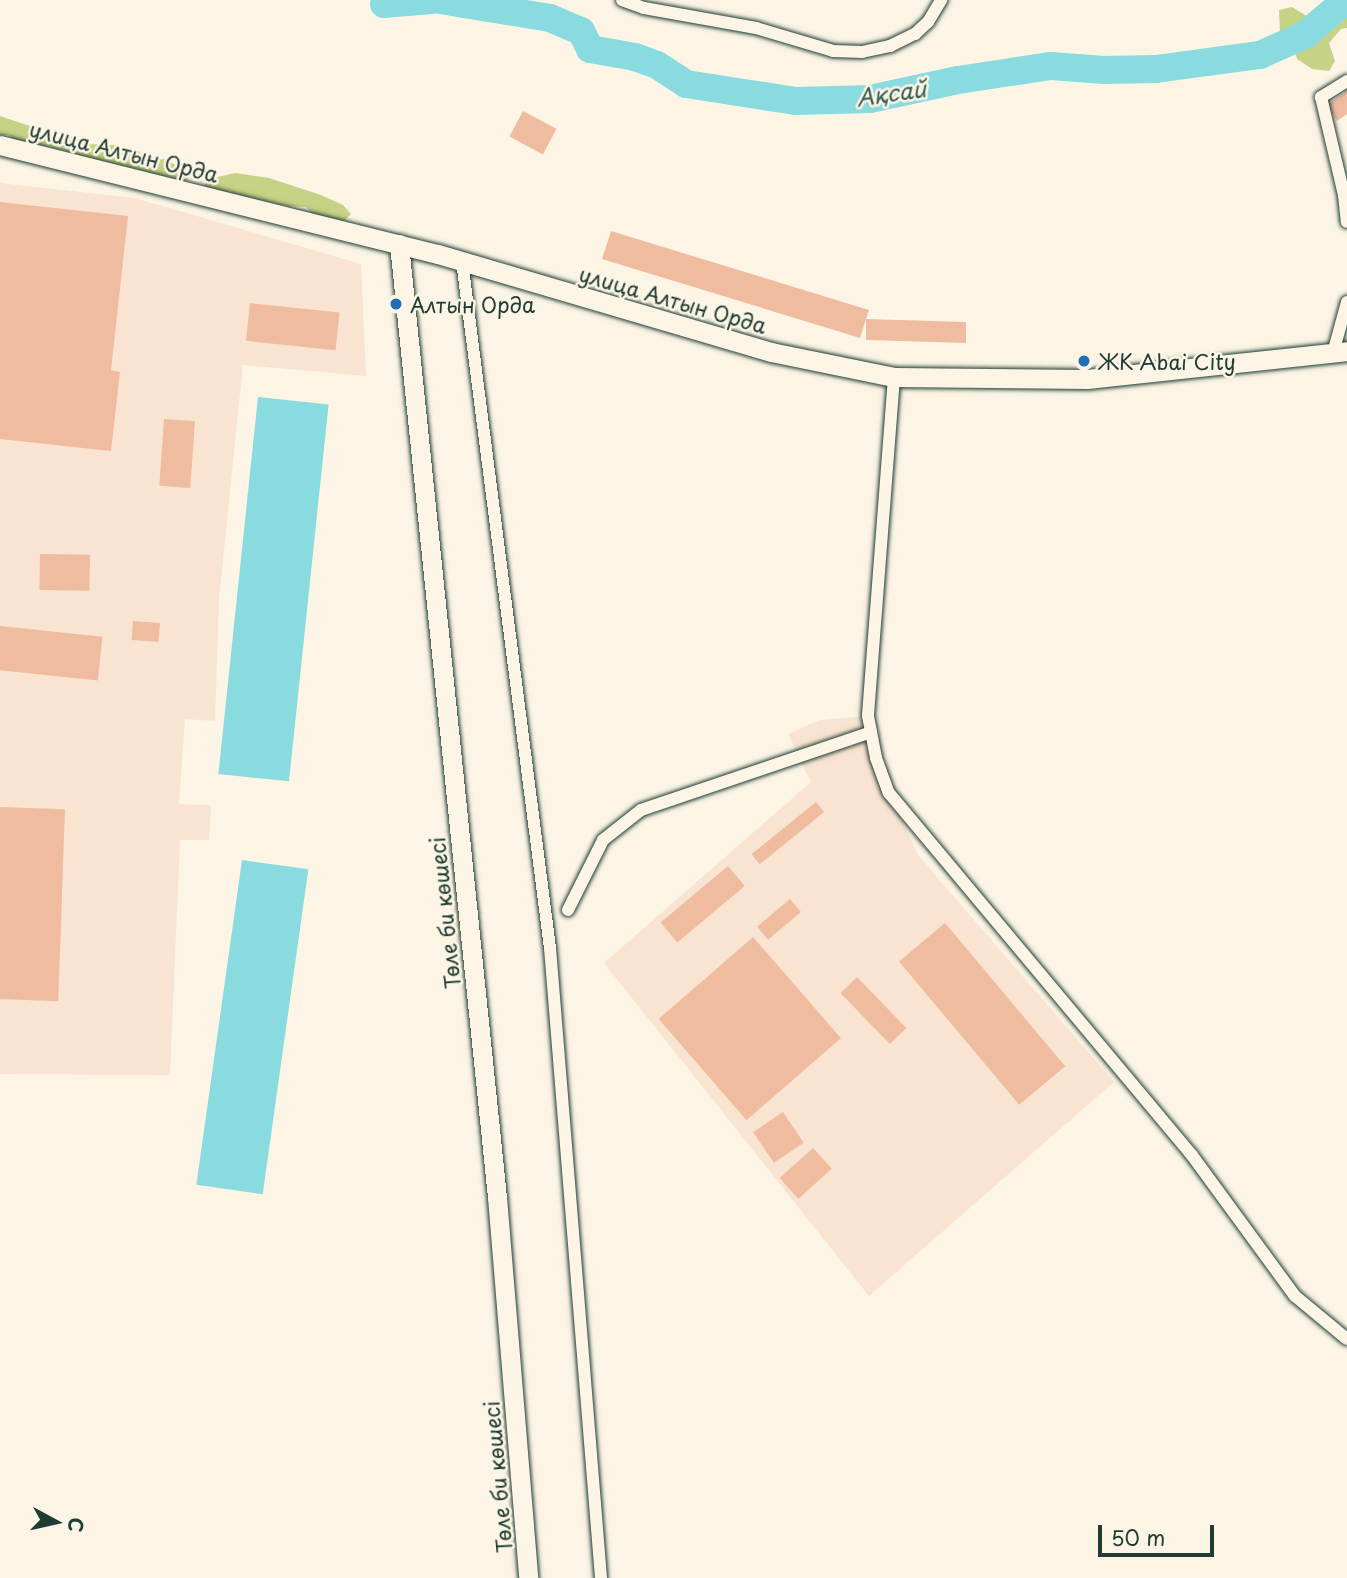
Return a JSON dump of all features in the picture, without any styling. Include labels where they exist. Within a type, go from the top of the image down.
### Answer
[{"type":"main road","name":"улица Алтын Орда","points":[[0,145],[399,244],[771,352],[894,377],[1087,379],[1340,352]]},
{"type":"main road","name":"Төле би көшесі","points":[[399,244],[497,1197],[528,1578]]},
{"type":"street","points":[[622,0],[645,8],[756,28],[833,51],[862,52],[890,46],[915,34],[928,22],[941,0]]},
{"type":"street","points":[[1347,82],[1321,97],[1344,195],[1347,222]]},
{"type":"street","points":[[462,261],[550,948],[601,1578]]},
{"type":"street","points":[[1340,352],[1347,302]]},
{"type":"street","points":[[894,377],[868,716],[876,758],[889,793],[1191,1154],[1295,1296],[1347,1339]]},
{"type":"street","points":[[568,910],[603,840],[641,810],[871,732]]},
{"type":"shaded area","points":[[0,183],[135,198],[361,264],[366,376],[243,365],[219,599],[215,721],[185,719],[179,804],[211,805],[209,840],[180,840],[170,1075],[0,1074]]},
{"type":"shaded area","points":[[868,716],[889,793],[918,855],[1114,1082],[869,1296],[604,963],[811,782],[788,734],[820,720]]},
{"type":"green space","points":[[1339,0],[1347,0],[1347,28],[1341,29],[1329,43],[1335,61],[1329,71],[1312,69],[1297,59],[1293,46],[1280,33],[1279,10],[1292,7],[1310,18]]},
{"type":"green space","points":[[0,116],[33,127],[49,136],[68,134],[86,144],[115,145],[139,151],[145,161],[164,159],[187,171],[188,180],[182,183],[47,146],[17,143],[9,135],[0,135]]},
{"type":"green space","points":[[235,173],[269,178],[321,195],[343,205],[351,214],[343,222],[316,217],[306,207],[287,206],[203,187],[209,179]]},
{"type":"water","points":[[258,397],[329,404],[289,781],[218,774]]},
{"type":"water","points":[[242,860],[308,869],[263,1194],[196,1185]]},
{"type":"building","points":[[1347,91],[1347,114],[1337,121],[1327,105]]},
{"type":"building","points":[[523,111],[557,129],[543,154],[509,137]]},
{"type":"building","points":[[0,202],[128,216],[111,370],[120,372],[111,451],[0,439]]},
{"type":"building","points":[[611,231],[869,310],[860,338],[602,259]]},
{"type":"building","points":[[250,303],[340,312],[336,350],[246,341]]},
{"type":"building","points":[[866,319],[966,322],[966,343],[866,340]]},
{"type":"building","points":[[164,419],[195,421],[190,488],[159,486]]},
{"type":"building","points":[[40,554],[90,555],[89,591],[39,590]]},
{"type":"building","points":[[133,621],[160,623],[159,642],[132,640]]},
{"type":"building","points":[[0,626],[102,637],[98,681],[0,670]]},
{"type":"building","points":[[816,802],[824,812],[760,864],[751,854]]},
{"type":"building","points":[[0,807],[65,809],[58,1001],[0,999]]},
{"type":"building","points":[[728,866],[745,886],[677,942],[661,923]]},
{"type":"building","points":[[790,899],[801,912],[768,940],[757,927]]},
{"type":"building","points":[[945,923],[1065,1066],[1019,1105],[899,962]]},
{"type":"building","points":[[753,937],[841,1038],[747,1120],[659,1019]]},
{"type":"building","points":[[857,977],[906,1028],[890,1044],[840,993]]},
{"type":"building","points":[[783,1112],[804,1143],[774,1163],[753,1132]]},
{"type":"building","points":[[813,1148],[832,1169],[798,1199],[780,1178]]},
{"type":"waterway","name":"Ақсай","points":[[384,4],[431,0]]},
{"type":"waterway","name":"Ақсай","points":[[440,0],[550,18],[581,31],[590,49],[635,57],[657,65],[686,84],[796,101],[870,99],[958,80],[1051,66],[1104,70],[1156,69],[1260,55],[1305,35],[1346,0]]},
{"type":"place","name":"Алтын Орда","points":[[396,304]]},
{"type":"place","name":"ЖК Abai City","points":[[1084,361]]}]
